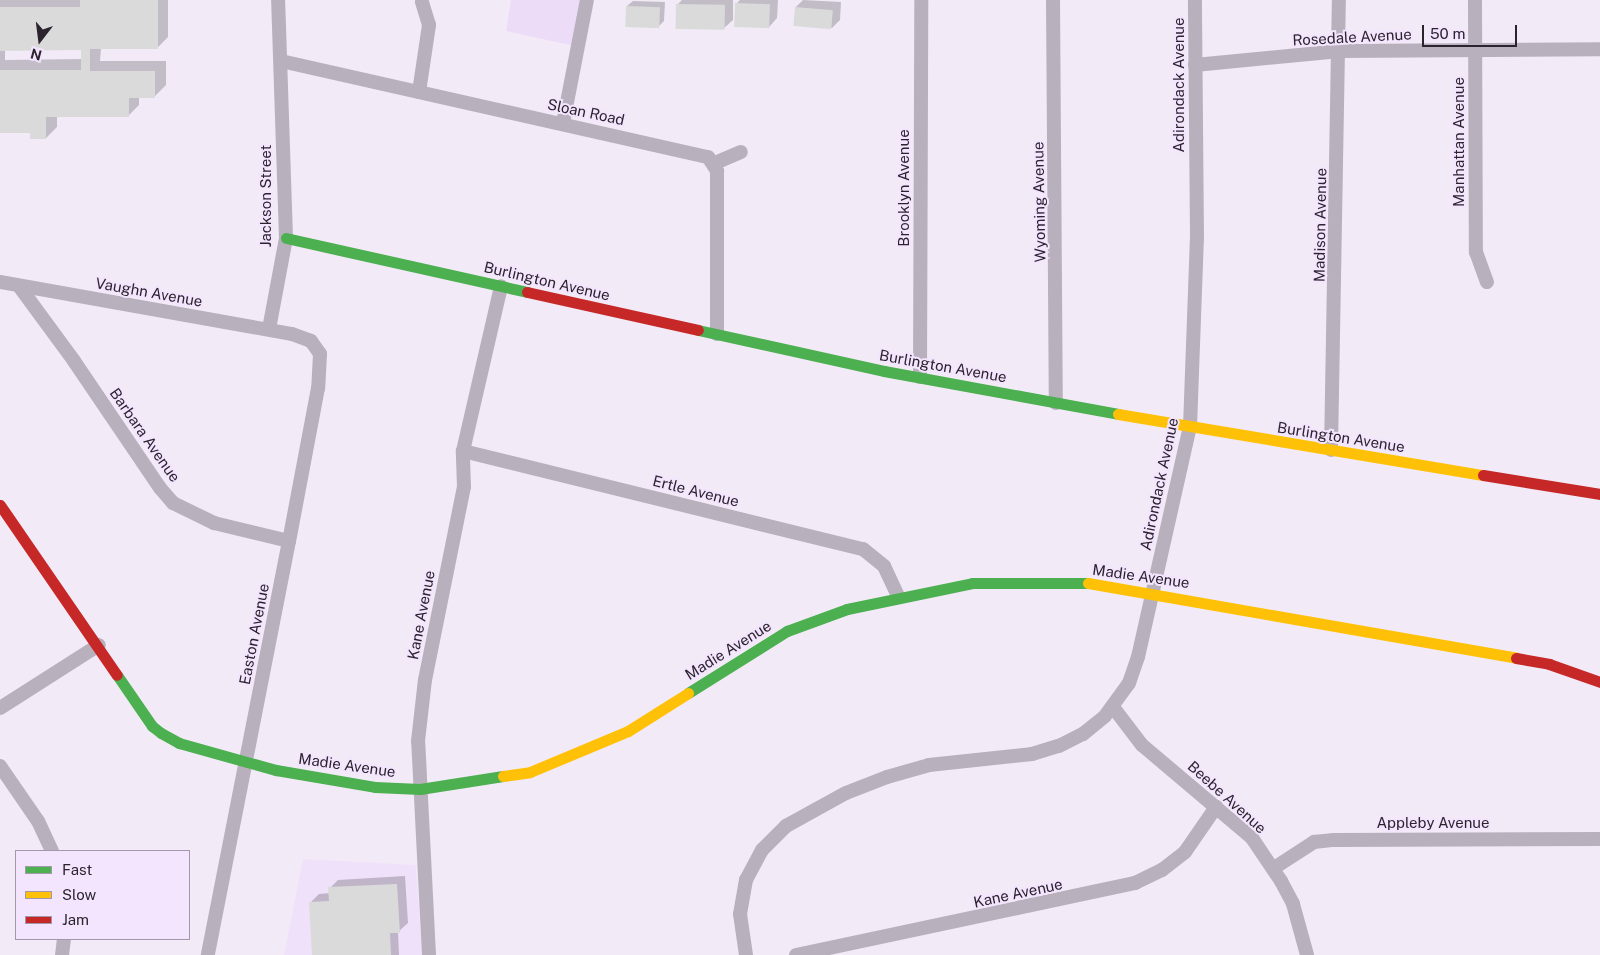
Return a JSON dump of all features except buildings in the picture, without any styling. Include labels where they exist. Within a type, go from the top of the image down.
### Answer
[{"type":"street","name":"Jackson Street","points":[[269,329],[286,238],[278,0]]},
{"type":"street","points":[[563,123],[587,0]]},
{"type":"street","name":"Brooklyn Avenue","points":[[920,377],[921,0]]},
{"type":"street","name":"Wyoming Avenue","points":[[1053,0],[1056,403]]},
{"type":"street","name":"Adirondack Avenue","points":[[746,955],[740,914],[746,880],[762,850],[786,826],[846,793],[887,777],[928,765],[1032,754],[1059,746],[1083,734],[1113,707],[1134,670],[1190,427],[1197,238],[1195,0]]},
{"type":"street","name":"Madison Avenue","points":[[1331,450],[1340,51],[1339,0]]},
{"type":"street","name":"Manhattan Avenue","points":[[1475,0],[1476,252],[1487,282]]},
{"type":"street","points":[[420,92],[429,25],[422,2]]},
{"type":"street","name":"Rosedale Avenue","points":[[1195,65],[1340,51],[1600,49]]},
{"type":"street","name":"Sloan Road","points":[[281,61],[692,152],[715,164]]},
{"type":"street","points":[[717,334],[715,164],[741,152]]},
{"type":"street","name":"Burlington Avenue","points":[[286,238],[920,377],[1190,427],[1600,494]]},
{"type":"street","name":"Vaughn Avenue","points":[[0,282],[292,334]]},
{"type":"street","name":"Barbara Avenue","points":[[19,286],[74,361],[160,488],[173,502],[214,523],[289,541]]},
{"type":"street","name":"Kane Avenue","points":[[429,955],[418,741],[425,680],[464,488],[464,451],[501,286]]},
{"type":"street","name":"Easton Avenue","points":[[208,955],[289,541],[321,363],[311,341],[292,334]]},
{"type":"street","name":"Ertle Avenue","points":[[464,451],[863,549],[884,566],[898,596]]},
{"type":"street","name":"Madie Avenue","points":[[0,505],[157,729],[179,743],[327,780],[420,789],[530,772],[628,731],[787,631],[847,609],[898,596],[972,583],[1036,581],[1101,583],[1152,591],[1548,664],[1600,682]]},
{"type":"street","points":[[0,708],[99,645]]},
{"type":"street","name":"Beebe Avenue","points":[[1113,707],[1142,745],[1252,838],[1274,868],[1293,904],[1307,955]]},
{"type":"street","points":[[0,766],[38,821],[52,850]]},
{"type":"street","name":"Kane Avenue","points":[[796,955],[1136,883],[1162,870],[1185,852],[1216,808]]},
{"type":"street","name":"Appleby Avenue","points":[[1274,868],[1314,842],[1334,840],[1600,840]]},
{"type":"street","points":[[62,955],[64,940]]},
{"type":"shaded area","points":[[511,0],[584,0],[575,46],[506,31]]},
{"type":"shaded area","points":[[303,859],[416,865],[422,955],[284,955]]},
{"type":"traffic: fast","points":[[286,238],[527,292]]},
{"type":"traffic: fast","points":[[698,330],[884,371],[1118,414]]},
{"type":"traffic: fast","points":[[688,693],[787,631],[847,609],[972,583],[1088,583]]},
{"type":"traffic: fast","points":[[117,675],[152,726],[161,733],[179,743],[276,770],[375,787],[420,789],[503,776]]},
{"type":"traffic: slow","points":[[1118,414],[1483,475]]},
{"type":"traffic: slow","points":[[1088,583],[1516,658]]},
{"type":"traffic: slow","points":[[503,776],[530,772],[628,731],[688,693]]},
{"type":"traffic: jam","points":[[527,292],[698,330]]},
{"type":"traffic: jam","points":[[1483,475],[1600,494]]},
{"type":"traffic: jam","points":[[0,505],[117,675]]},
{"type":"traffic: jam","points":[[1516,658],[1549,664],[1600,682]]}]
